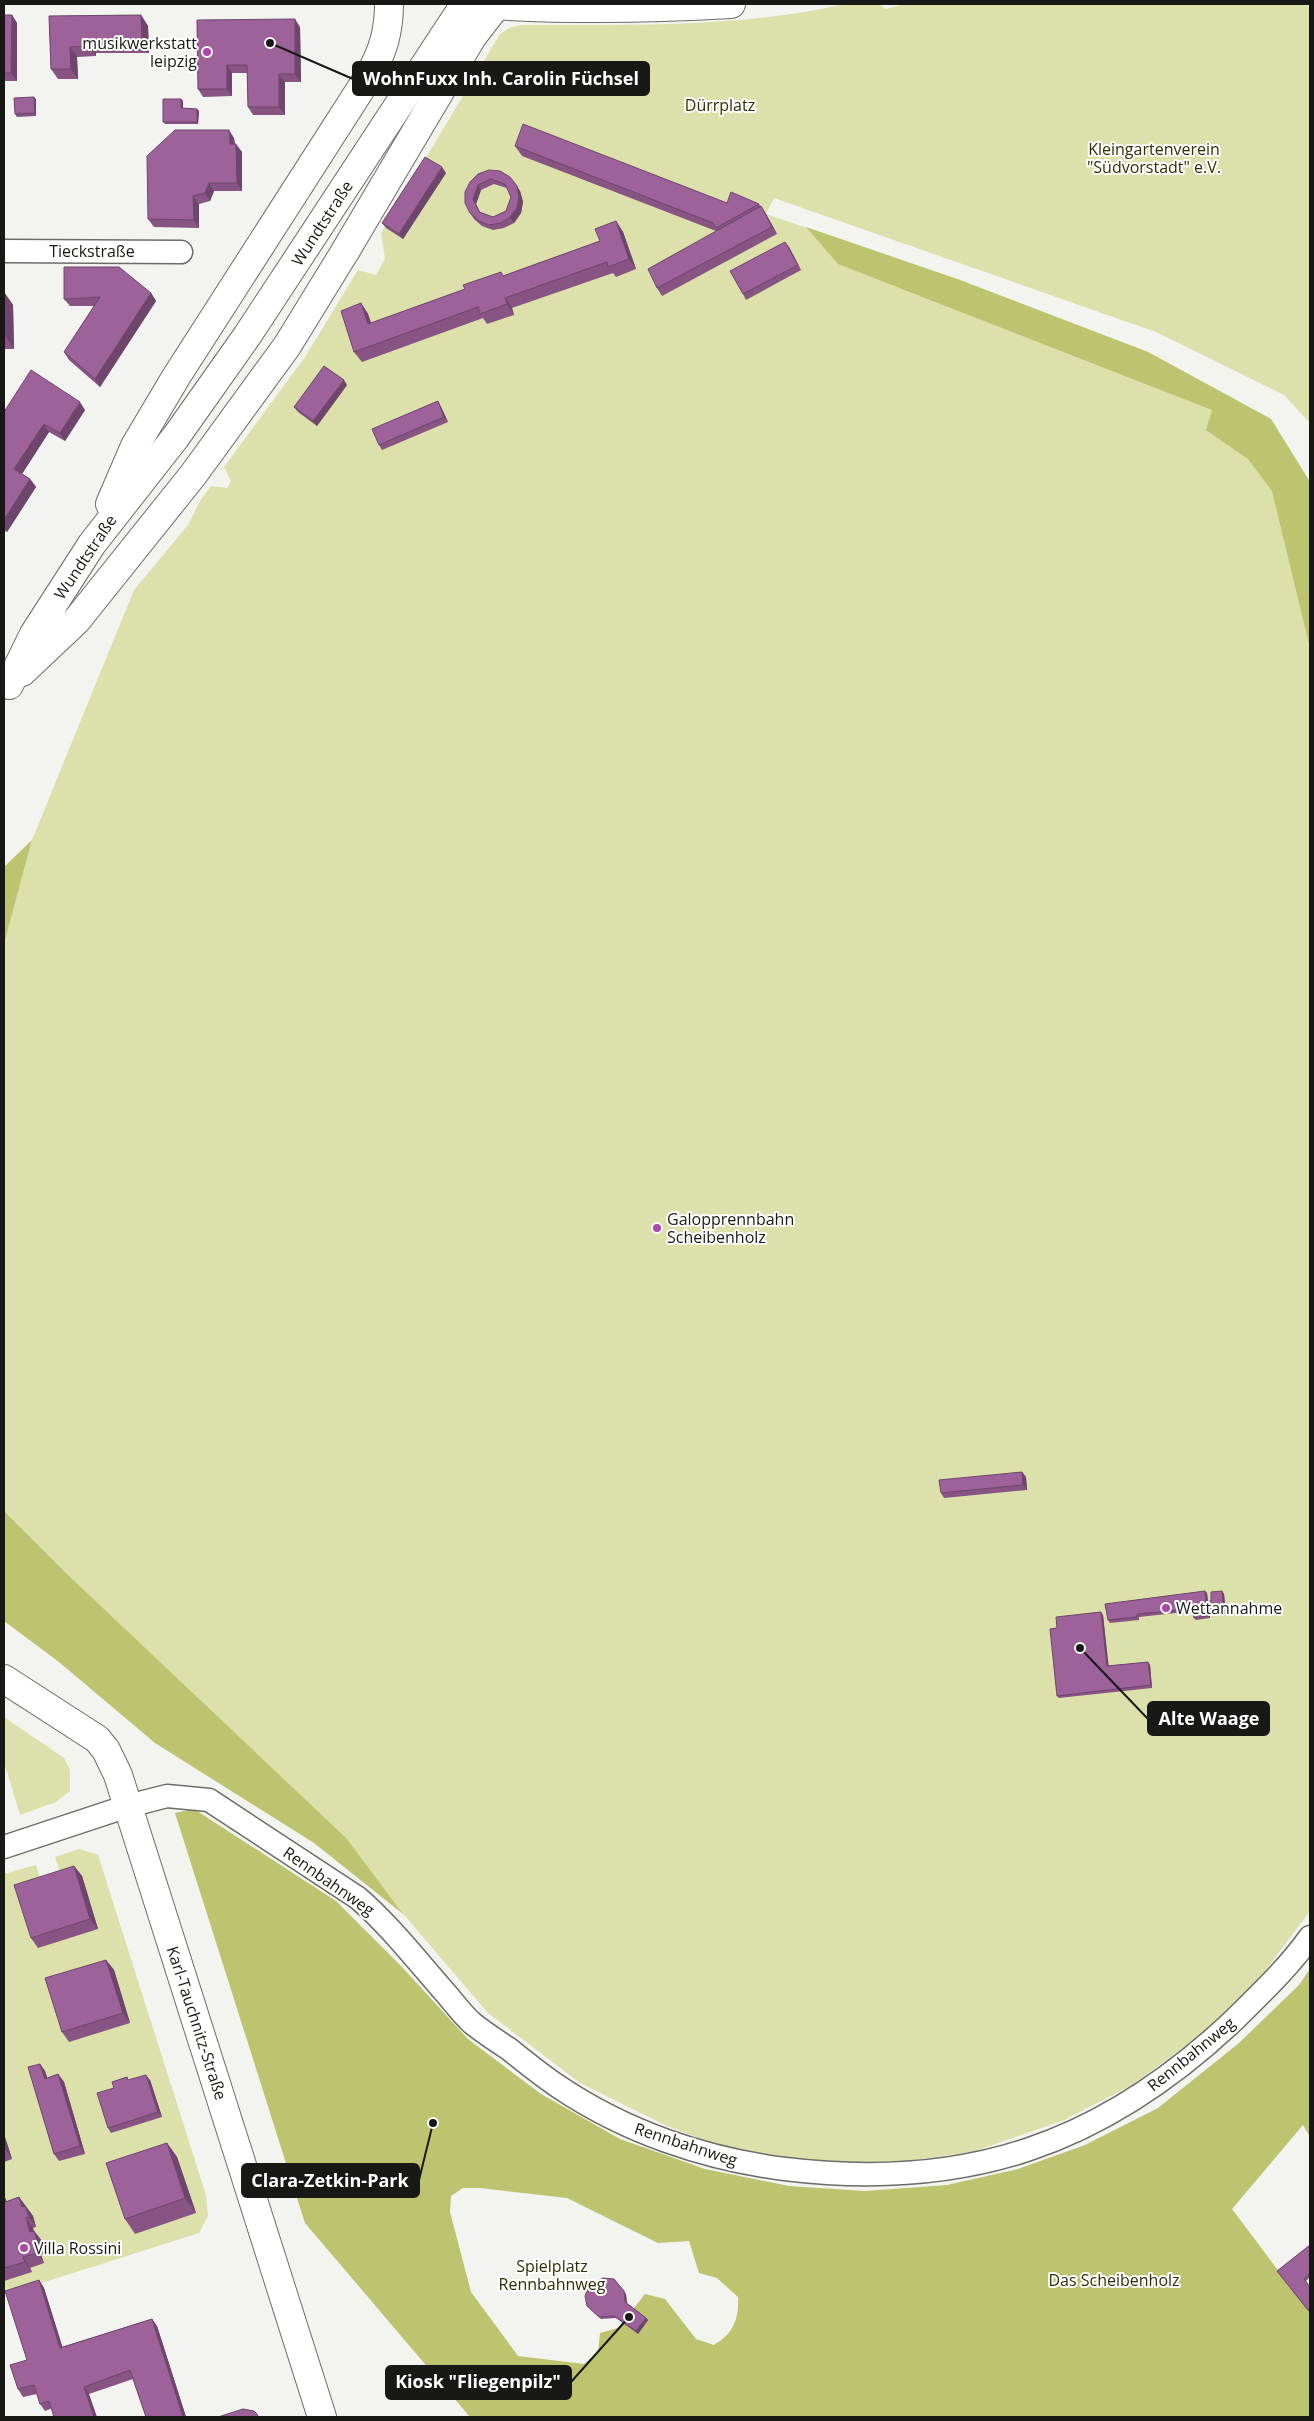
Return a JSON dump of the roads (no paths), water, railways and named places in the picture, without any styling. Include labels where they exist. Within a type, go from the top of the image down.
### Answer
[{"type":"main road","points":[[92,544],[135,446],[377,62],[389,29],[390,4]]},
{"type":"main road","name":"Wundtstraße","points":[[6,689],[34,634],[92,544],[175,438],[247,336],[465,4]]},
{"type":"main road","points":[[6,689],[77,620],[193,475],[287,346],[465,48],[483,5],[620,9],[731,4]]},
{"type":"main road","name":"Wundtstraße","points":[[6,689],[46,640],[75,600],[122,529],[175,438]]},
{"type":"main road","name":"Karl-Tauchnitz-Straße","points":[[4,1679],[97,1738],[112,1760],[322,2417]]},
{"type":"street","name":"Tieckstraße","points":[[4,251],[180,252]]},
{"type":"street","name":"Rennbahnweg","points":[[4,1847],[128,1806],[167,1796],[209,1800],[358,1898],[378,1916],[472,2022],[560,2087],[621,2122],[681,2146],[723,2159],[816,2173],[876,2175],[951,2169],[1007,2158],[1061,2138],[1111,2114],[1162,2082],[1214,2038],[1260,1995],[1294,1958],[1310,1937]]},
{"type":"place","name":"WohnFuxx Inh. Carolin Füchsel","points":[[270,43]]},
{"type":"place","name":"musikwerkstatt leipzig","points":[[207,52]]},
{"type":"place","name":"Galopprennbahn Scheibenholz","points":[[657,1228]]},
{"type":"place","name":"Wettannahme","points":[[1166,1608]]},
{"type":"place","name":"Alte Waage","points":[[1080,1648]]},
{"type":"place","name":"Clara-Zetkin-Park","points":[[433,2123]]},
{"type":"place","name":"Villa Rossini","points":[[24,2248]]},
{"type":"place","name":"Kiosk \"Fliegenpilz\"","points":[[629,2317]]},
{"type":"park label","name":"Dürrplatz","points":[[720,105]]},
{"type":"park label","name":"Kleingartenverein \"Südvorstadt\" e.V.","points":[[1154,158]]},
{"type":"park label","name":"Spielplatz Rennbahnweg","points":[[552,2275]]},
{"type":"park label","name":"Das Scheibenholz","points":[[1114,2280]]}]
